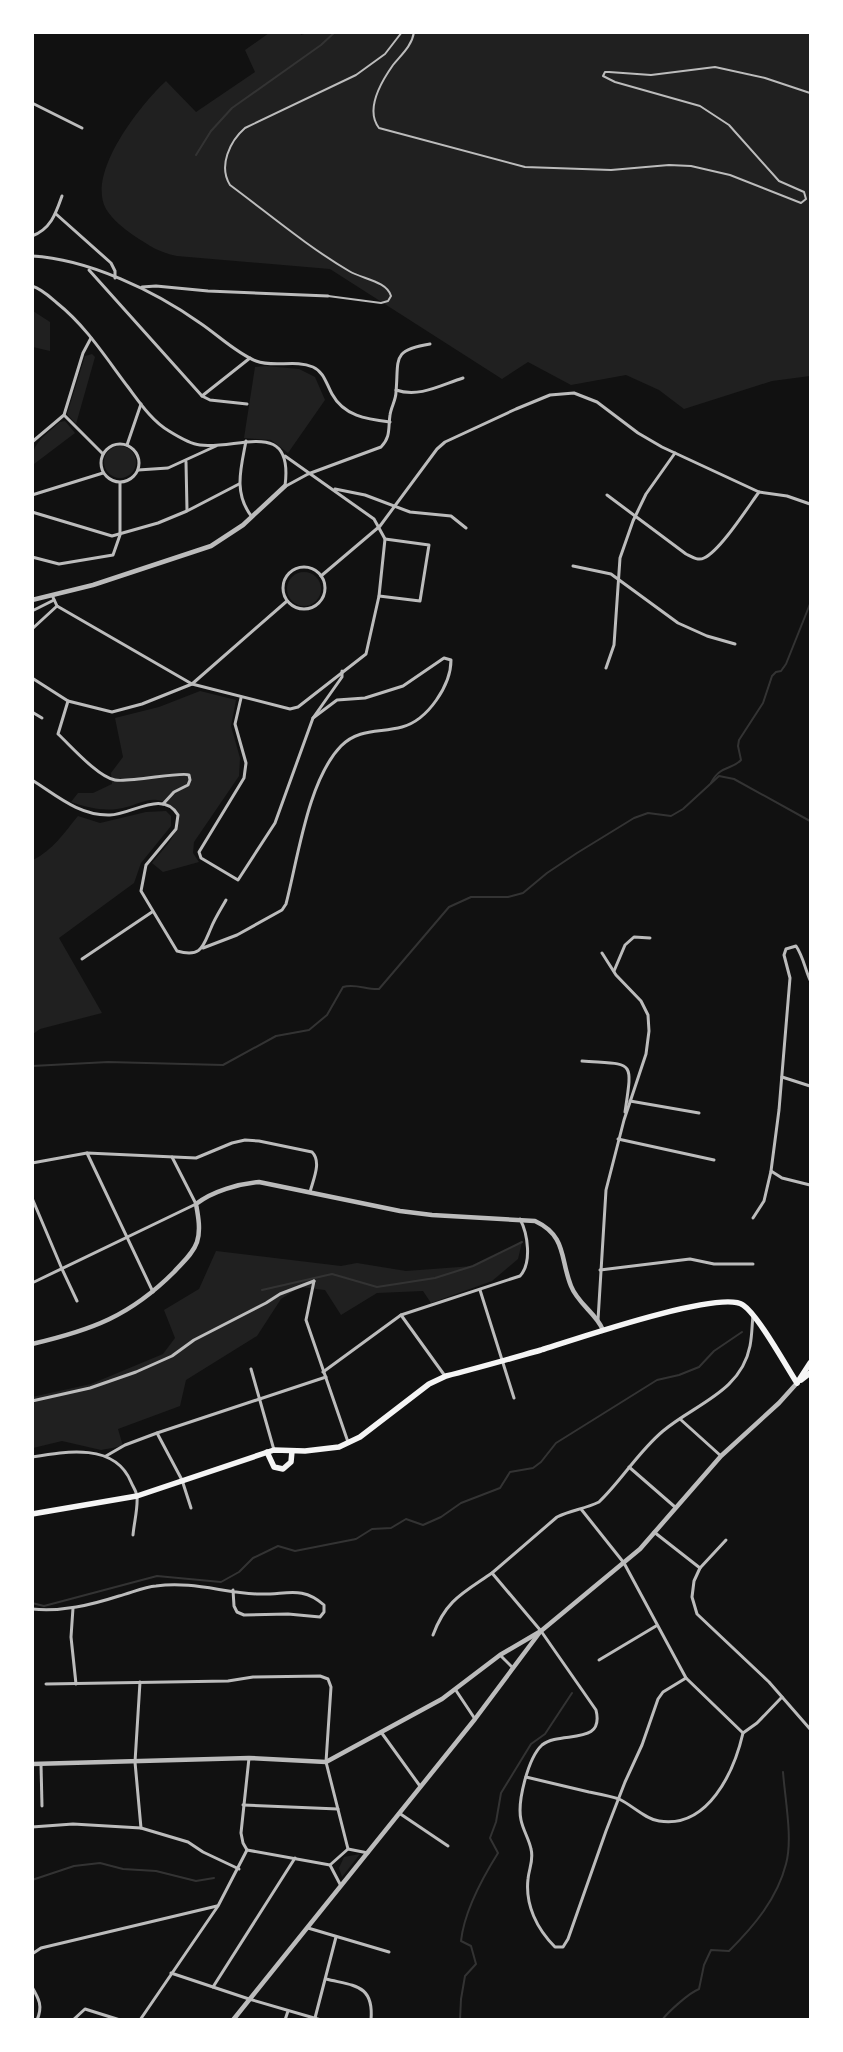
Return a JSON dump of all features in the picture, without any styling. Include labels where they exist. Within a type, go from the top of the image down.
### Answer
[{"type":"main road","points":[[32,1514],[137,1496],[274,1450],[318,1450],[348,1443],[429,1384],[446,1376],[503,1361],[623,1323],[723,1301],[734,1301],[743,1304],[753,1314],[797,1383]]},
{"type":"main road","points":[[797,1383],[810,1363]]},
{"type":"main road","points":[[797,1383],[810,1373]]},
{"type":"main road","points":[[267,1452],[274,1467],[283,1469],[291,1462],[292,1451]]},
{"type":"street","points":[[32,104],[82,128]]},
{"type":"street","points":[[32,236],[47,228],[56,214],[62,196]]},
{"type":"street","points":[[56,214],[111,263],[115,271],[115,278]]},
{"type":"street","points":[[32,256],[53,258],[141,287],[198,321],[250,358],[268,364],[304,364],[312,366],[324,377],[332,395],[342,407],[353,415],[390,422]]},
{"type":"street","points":[[87,268],[99,279],[202,396],[210,400],[247,404]]},
{"type":"street","points":[[32,286],[70,313],[141,404],[161,425],[198,446],[246,441],[269,443],[279,448],[285,456],[308,474],[334,489],[374,519],[380,526],[384,539],[379,596],[366,654],[298,707],[290,709],[192,684],[57,606],[53,597]]},
{"type":"street","points":[[141,287],[156,286],[328,296]]},
{"type":"street","points":[[32,442],[64,415],[83,353],[91,338]]},
{"type":"street","points":[[32,600],[53,597],[93,585],[204,548],[252,517],[285,486],[308,474],[381,447],[387,441],[396,390],[397,365],[403,351],[411,347],[430,344]]},
{"type":"street","points":[[202,396],[250,358]]},
{"type":"street","points":[[396,390],[410,394],[418,393],[463,378]]},
{"type":"street","points":[[321,576],[380,526],[437,449],[445,442],[516,408],[550,395],[574,394],[592,399],[647,439],[675,453],[759,492],[787,496],[810,504]]},
{"type":"street","points":[[126,445],[141,404]]},
{"type":"street","points":[[64,415],[103,454]]},
{"type":"street","points":[[246,441],[239,484],[244,506],[252,517]]},
{"type":"street","points":[[138,470],[168,468],[219,444]]},
{"type":"street","points":[[126,445],[132,448],[139,458],[138,470],[131,479],[120,482],[113,481],[103,473],[101,460],[103,454],[110,446],[126,445]]},
{"type":"street","points":[[606,668],[614,645],[620,558],[635,516],[646,494],[675,453]]},
{"type":"street","points":[[285,456],[287,466],[285,486]]},
{"type":"street","points":[[186,461],[187,511]]},
{"type":"street","points":[[32,495],[103,473]]},
{"type":"street","points":[[32,557],[59,564],[113,555],[120,535],[120,482]]},
{"type":"street","points":[[32,512],[112,536],[120,535],[187,511],[239,484]]},
{"type":"street","points":[[334,489],[365,495],[410,512],[451,516],[466,528]]},
{"type":"street","points":[[607,495],[686,554],[696,559],[704,558],[722,541],[759,492]]},
{"type":"street","points":[[379,596],[420,601],[429,545],[384,539]]},
{"type":"street","points":[[573,566],[611,574],[678,622],[707,636],[736,644]]},
{"type":"street","points":[[307,567],[321,576],[325,591],[316,605],[301,610],[287,601],[283,586],[291,572],[307,567]]},
{"type":"street","points":[[32,612],[53,597]]},
{"type":"street","points":[[32,678],[68,701],[112,712],[142,704],[192,684],[287,601]]},
{"type":"street","points":[[32,629],[57,606]]},
{"type":"street","points":[[32,780],[68,804],[98,814],[111,815],[152,804],[163,804],[174,809],[178,815],[178,822],[171,835],[146,865],[141,891],[177,951],[195,953],[202,948],[237,935],[282,910],[293,877],[310,808],[324,773],[341,746],[356,735],[371,730],[402,727],[422,715],[437,698],[448,681],[451,660],[444,658],[403,686],[364,698],[336,700],[313,718]]},
{"type":"street","points":[[241,698],[235,724],[246,763],[244,778],[199,852],[202,858],[238,880],[275,823],[313,718],[342,677],[342,671]]},
{"type":"street","points":[[68,701],[58,734],[102,773],[115,780],[169,777],[182,772],[188,775],[190,780],[188,786],[174,792],[163,804]]},
{"type":"street","points":[[32,712],[42,718]]},
{"type":"street","points":[[202,948],[213,922],[226,900]]},
{"type":"street","points":[[82,959],[152,912]]},
{"type":"street","points":[[614,971],[625,945],[634,937],[650,938]]},
{"type":"street","points":[[753,1218],[764,1201],[771,1171],[782,1077],[790,978],[784,955],[786,949],[796,946],[810,980]]},
{"type":"street","points":[[598,1320],[606,1190],[618,1139],[646,1054],[649,1031],[648,1014],[641,1000],[614,971],[602,953]]},
{"type":"street","points":[[582,1062],[622,1064],[628,1068],[630,1074],[624,1120]]},
{"type":"street","points":[[782,1077],[810,1086]]},
{"type":"street","points":[[630,1101],[699,1113]]},
{"type":"street","points":[[618,1139],[714,1160]]},
{"type":"street","points":[[32,1163],[87,1153],[196,1158],[232,1143],[245,1140],[312,1152],[317,1163],[310,1192]]},
{"type":"street","points":[[87,1153],[126,1239],[153,1292]]},
{"type":"street","points":[[32,1344],[85,1330],[135,1306],[153,1292],[189,1256],[197,1242],[199,1226],[196,1204],[172,1156]]},
{"type":"street","points":[[771,1171],[782,1178],[810,1185]]},
{"type":"street","points":[[32,1283],[126,1239],[196,1204],[203,1198],[242,1184],[259,1182],[424,1214],[520,1219],[540,1224],[555,1235],[562,1251],[571,1286],[581,1303],[598,1320],[603,1330]]},
{"type":"street","points":[[32,1198],[77,1301]]},
{"type":"street","points":[[323,1372],[401,1315],[520,1276],[525,1271],[528,1245],[525,1227],[520,1219]]},
{"type":"street","points":[[600,1270],[690,1259],[714,1264],[753,1264]]},
{"type":"street","points":[[32,1401],[90,1388],[136,1372],[172,1356],[194,1340],[280,1294],[314,1281],[306,1320],[348,1443]]},
{"type":"street","points":[[480,1290],[514,1398]]},
{"type":"street","points":[[432,1634],[439,1618],[450,1602],[492,1573],[557,1517],[569,1510],[581,1509],[599,1502],[662,1431],[722,1393],[734,1380],[747,1357],[753,1314]]},
{"type":"street","points":[[401,1315],[446,1376]]},
{"type":"street","points":[[251,1368],[274,1450]]},
{"type":"street","points":[[106,1456],[125,1445],[157,1433],[326,1377]]},
{"type":"street","points":[[32,1764],[249,1758],[326,1762],[455,1689],[500,1655],[541,1630],[624,1563],[721,1456],[779,1403],[797,1383]]},
{"type":"street","points":[[680,1418],[721,1456]]},
{"type":"street","points":[[157,1433],[182,1480],[191,1508]]},
{"type":"street","points":[[32,1457],[79,1452],[106,1456],[118,1462],[127,1471],[137,1496],[133,1535]]},
{"type":"street","points":[[629,1467],[675,1507]]},
{"type":"street","points":[[581,1509],[624,1563],[656,1626],[686,1678],[743,1733]]},
{"type":"street","points":[[653,1532],[700,1568]]},
{"type":"street","points":[[726,1540],[700,1568],[694,1581],[692,1597],[697,1614],[782,1697],[810,1729]]},
{"type":"street","points":[[492,1573],[541,1630],[596,1710],[598,1719],[596,1727],[591,1733],[551,1740],[542,1746],[526,1777],[520,1804],[521,1820],[532,1849],[527,1898],[535,1919],[555,1947],[563,1947],[568,1939],[618,1799],[642,1745],[658,1699],[663,1692],[686,1678]]},
{"type":"street","points":[[32,1609],[45,1611],[73,1608],[156,1586],[208,1586],[269,1594],[303,1592],[316,1598],[324,1605],[324,1612],[320,1617],[313,1618],[288,1614],[244,1615],[237,1612],[234,1606],[233,1590]]},
{"type":"street","points":[[73,1608],[71,1637],[76,1684]]},
{"type":"street","points":[[599,1660],[656,1626]]},
{"type":"street","points":[[233,2020],[475,1719],[541,1630]]},
{"type":"street","points":[[500,1655],[512,1667]]},
{"type":"street","points":[[46,1684],[228,1681],[253,1677],[320,1676],[328,1679],[331,1687],[326,1762],[348,1849]]},
{"type":"street","points":[[140,1682],[135,1762],[141,1828]]},
{"type":"street","points":[[455,1689],[475,1719]]},
{"type":"street","points":[[526,1777],[618,1799],[656,1821],[670,1822],[694,1814],[709,1804],[734,1765],[743,1733],[757,1723],[782,1697]]},
{"type":"street","points":[[381,1732],[420,1786]]},
{"type":"street","points":[[247,1850],[241,1833],[249,1758]]},
{"type":"street","points":[[41,1764],[42,1806]]},
{"type":"street","points":[[243,1805],[338,1810]]},
{"type":"street","points":[[398,1813],[448,1846]]},
{"type":"street","points":[[32,1827],[73,1824],[141,1828],[188,1842],[239,1869]]},
{"type":"street","points":[[348,1849],[368,1853]]},
{"type":"street","points":[[330,1865],[348,1849]]},
{"type":"street","points":[[247,1850],[330,1865],[342,1886]]},
{"type":"street","points":[[140,2020],[218,1906],[239,1869],[247,1850]]},
{"type":"street","points":[[213,1987],[295,1858]]},
{"type":"street","points":[[32,1954],[41,1948],[218,1906]]},
{"type":"street","points":[[307,1928],[389,1952]]},
{"type":"street","points":[[315,2018],[336,1937]]},
{"type":"street","points":[[171,1973],[321,2020]]},
{"type":"street","points":[[326,1979],[362,1988],[369,1994],[372,2005],[371,2020]]},
{"type":"street","points":[[32,1987],[41,2001],[41,2010],[37,2020]]},
{"type":"street","points":[[73,2020],[85,2009],[120,2020]]},
{"type":"street","points":[[285,2020],[288,2011]]},
{"type":"lane","points":[[328,296],[381,303],[388,301],[391,296],[390,291],[385,287],[336,264],[230,185],[226,177],[225,162],[236,137],[245,128],[356,75],[385,54],[402,32]]},
{"type":"lane","points":[[414,32],[411,43],[392,67],[373,105],[374,121],[379,128],[524,167],[611,170],[669,165],[692,166],[730,175],[801,203],[806,199],[804,192],[779,182],[729,125],[716,116],[700,106],[615,82],[603,76],[604,72],[651,74],[715,67],[765,78],[810,93]]},
{"type":"shaded area","points":[[310,32],[810,33],[810,376],[772,381],[684,409],[659,390],[626,375],[571,385],[528,362],[502,379],[330,269],[177,256],[164,253],[149,245],[115,220],[106,209],[102,194],[103,177],[119,140],[143,106],[166,81],[196,112],[255,72],[245,50],[269,33],[300,33],[301,35]]},
{"type":"shaded area","points":[[33,311],[50,322],[50,351],[33,347]]},
{"type":"shaded area","points":[[92,354],[95,357],[76,424],[67,414],[85,356]]},
{"type":"shaded area","points":[[255,367],[299,369],[315,377],[325,400],[288,453],[271,440],[244,438]]},
{"type":"shaded area","points":[[65,421],[75,433],[34,464],[33,451],[40,440],[60,422]]},
{"type":"shaded area","points":[[120,446],[132,450],[136,462],[132,474],[120,478],[108,474],[104,462],[108,450]]},
{"type":"shaded area","points":[[304,572],[311,573],[316,577],[320,582],[320,596],[316,601],[311,605],[304,606],[297,605],[292,601],[288,596],[287,589],[288,582],[292,577],[297,573]]},
{"type":"shaded area","points":[[200,691],[236,700],[231,726],[240,758],[239,776],[194,842],[193,853],[199,862],[163,872],[152,863],[168,844],[175,832],[175,809],[167,803],[153,800],[117,809],[94,808],[71,802],[78,793],[93,793],[112,784],[111,773],[123,757],[115,718],[159,707]]},
{"type":"shaded area","points":[[166,811],[171,816],[171,826],[141,863],[134,883],[59,938],[102,1013],[40,1029],[33,1034],[33,860],[52,846],[78,816],[100,823],[146,812]]},
{"type":"shaded area","points":[[522,1242],[518,1259],[492,1281],[431,1303],[423,1291],[377,1293],[341,1315],[325,1290],[300,1287],[281,1299],[257,1336],[186,1380],[180,1406],[118,1429],[123,1446],[101,1450],[62,1441],[33,1448],[32,1397],[91,1384],[163,1354],[175,1338],[164,1310],[199,1289],[216,1251],[341,1266],[357,1263],[406,1271],[473,1266]]},
{"type":"shaded area","points":[[360,1854],[342,1877],[339,1868],[344,1857]]},
{"type":"waterway","points":[[196,155],[211,131],[232,108],[321,45],[335,32]]},
{"type":"waterway","points":[[711,783],[718,773],[741,760],[738,746],[739,740],[763,703],[772,676],[776,672],[781,671],[786,664],[810,604]]},
{"type":"waterway","points":[[32,1066],[108,1062],[223,1065],[276,1036],[309,1030],[327,1015],[343,987],[379,989],[449,907],[471,897],[508,897],[523,893],[547,873],[634,818],[648,813],[671,816],[683,809],[719,776],[734,779],[810,821]]},
{"type":"waterway","points":[[262,1290],[332,1274],[377,1287],[435,1278],[473,1266],[522,1242]]},
{"type":"waterway","points":[[32,1603],[44,1606],[157,1576],[221,1582],[239,1572],[253,1558],[278,1546],[295,1551],[356,1539],[372,1529],[391,1528],[406,1519],[423,1525],[441,1517],[461,1503],[500,1488],[510,1472],[533,1468],[541,1462],[556,1443],[657,1380],[679,1375],[699,1367],[714,1351],[742,1332]]},
{"type":"waterway","points":[[460,2020],[465,1976],[476,1964],[471,1946],[461,1941],[466,1919],[475,1895],[498,1853],[490,1838],[496,1822],[501,1793],[531,1744],[545,1734],[572,1693]]},
{"type":"waterway","points":[[662,2020],[679,2003],[699,1989],[704,1965],[711,1950],[729,1951],[756,1922],[777,1889],[786,1864],[789,1843],[783,1772]]},
{"type":"waterway","points":[[32,1880],[74,1866],[100,1863],[123,1869],[156,1871],[196,1881],[214,1878]]}]
